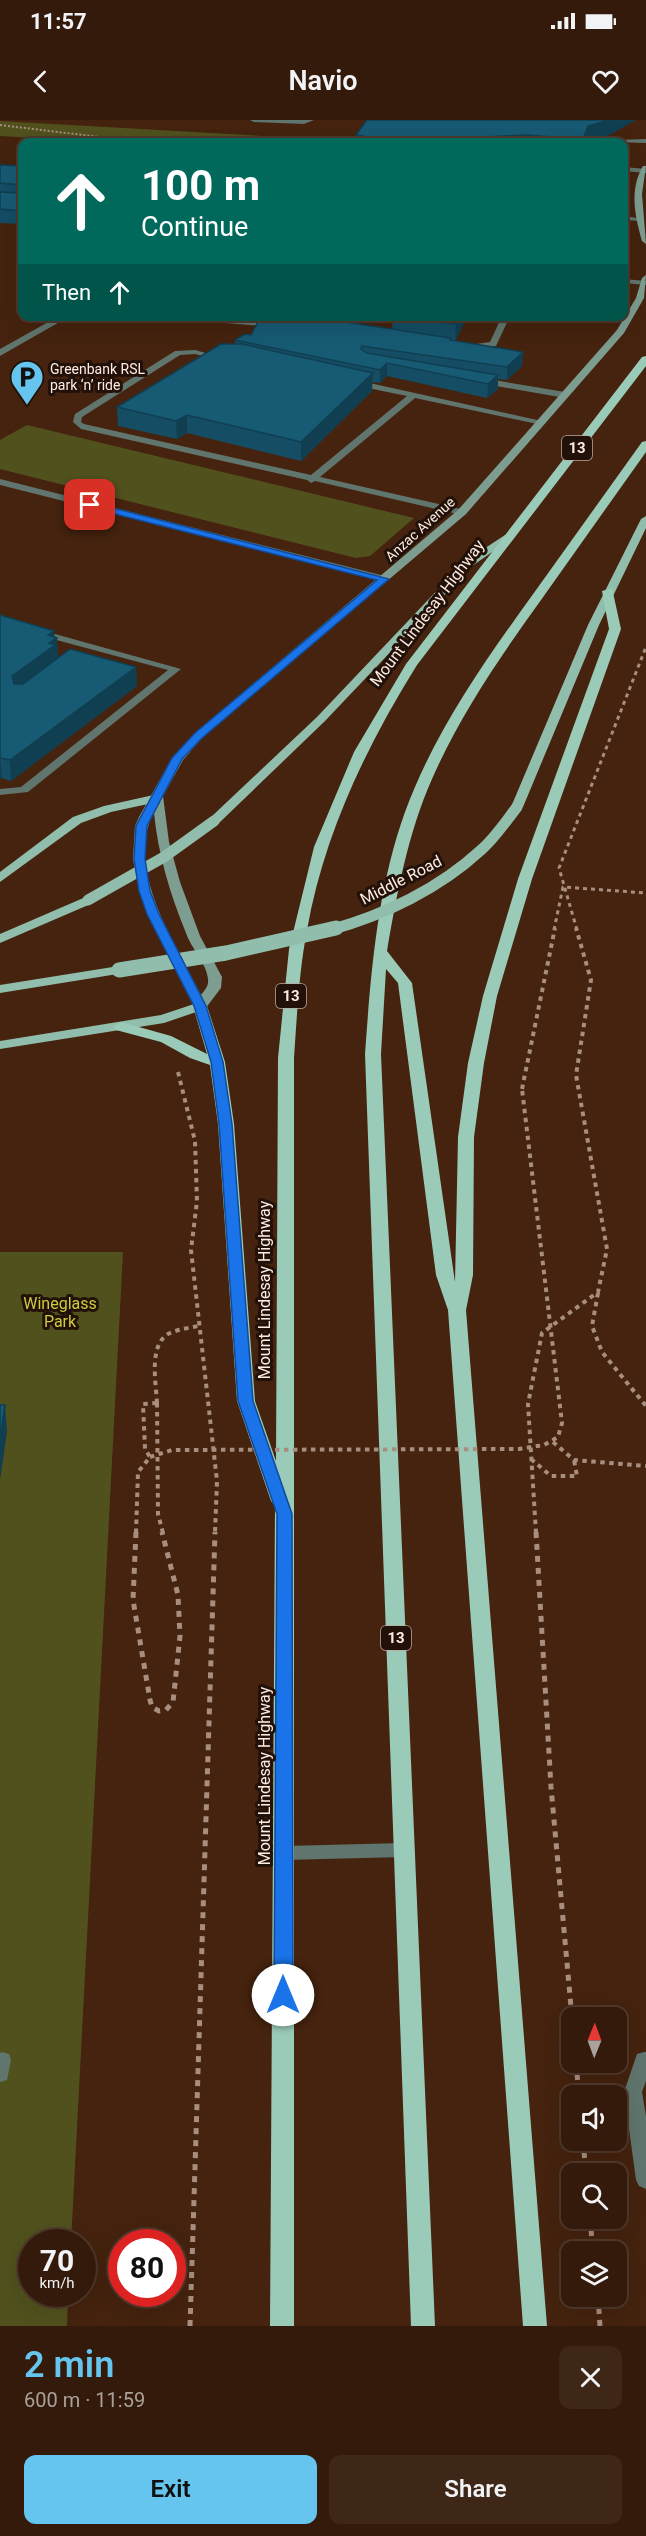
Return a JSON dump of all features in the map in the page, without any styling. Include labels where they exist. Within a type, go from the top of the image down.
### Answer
[{"type":"highway","name":"Mount Lindesay Highway","points":[[282,2326],[286,1058],[294,964],[302,915],[312,875],[340,795],[386,704],[412,664],[646,359]]},
{"type":"highway","name":"13","points":[[423,2326],[373,1054],[380,951],[390,892],[411,815],[436,753],[495,656],[646,444]]},
{"type":"highway","points":[[457,1310],[465,1275],[466,1137],[476,1063],[490,996],[525,879],[615,629],[608,591]]},
{"type":"highway","points":[[380,951],[405,983],[444,1275],[457,1310],[535,2326]]},
{"type":"highway","points":[[200,1006],[217,1062],[226,1124],[246,1401],[285,1514]]},
{"type":"highway","points":[[122,1026],[166,1039],[195,1055],[217,1062]]},
{"type":"main road","points":[[645,170],[639,191],[640,219],[646,241]]},
{"type":"main road","name":"Anzac Avenue","points":[[628,319],[640,298],[646,281]]},
{"type":"main road","name":"Anzac Avenue","points":[[200,1006],[153,914],[145,891],[139,859],[141,826],[158,798],[177,758],[198,736],[462,512],[621,331],[627,321]]},
{"type":"main road","name":"Middle Road","points":[[0,989],[260,947],[357,921],[452,875],[484,848],[518,807],[576,660],[608,591],[646,519]]},
{"type":"main road","points":[[0,939],[88,900],[164,857],[214,820],[321,719],[468,564],[509,537]]},
{"type":"main road","points":[[0,878],[77,820],[108,808],[158,798],[163,842],[174,882],[193,936],[214,977],[214,988],[200,1006],[164,1019],[0,1045]]},
{"type":"street","points":[[254,120],[304,122],[310,120]]},
{"type":"street","points":[[628,218],[640,219]]},
{"type":"street","points":[[0,353],[57,321]]},
{"type":"street","points":[[0,482],[385,579]]},
{"type":"lane","points":[[628,142],[646,141]]},
{"type":"lane","points":[[628,169],[645,170]]},
{"type":"lane","points":[[628,281],[646,281]]},
{"type":"lane","points":[[226,321],[289,326]]},
{"type":"lane","points":[[355,330],[352,327],[357,321]]},
{"type":"lane","points":[[454,347],[493,344],[504,321]]},
{"type":"lane","points":[[344,329],[369,335]]},
{"type":"lane","points":[[227,358],[195,352],[178,353],[78,416],[77,422],[81,426],[311,480],[462,512]]},
{"type":"lane","points":[[468,378],[565,395]]},
{"type":"lane","points":[[345,380],[542,422]]},
{"type":"lane","points":[[311,480],[413,395]]},
{"type":"lane","points":[[0,792],[24,790],[176,669],[88,650],[26,629]]},
{"type":"lane","points":[[284,1853],[404,1850]]},
{"type":"lane","points":[[646,2060],[644,2060],[633,2092],[646,2180]]},
{"type":"path","points":[[0,125],[98,137],[194,138]]},
{"type":"path","points":[[646,646],[559,868],[591,980],[576,1075],[607,1249],[592,1326],[602,1352],[646,1406]]},
{"type":"path","points":[[563,887],[646,893]]},
{"type":"path","points":[[198,1326],[170,1333],[158,1345],[156,1351],[157,1403],[158,1514],[178,1595],[180,1636],[173,1702],[166,1710],[159,1711],[152,1707],[150,1700],[134,1600],[138,1472],[150,1457],[172,1450],[519,1449],[553,1442],[558,1437],[562,1423],[522,1089],[563,887]]},
{"type":"path","points":[[169,1062],[181,1079],[195,1141],[196,1200],[191,1250],[217,1481],[190,2326]]},
{"type":"path","points":[[571,2007],[551,1787],[528,1404],[542,1333],[598,1292]]},
{"type":"path","points":[[150,1457],[145,1449],[143,1404],[157,1403]]},
{"type":"path","points":[[553,1442],[574,1460],[646,1466]]},
{"type":"path","points":[[531,1458],[551,1476],[577,1476],[574,1460]]},
{"type":"path","points":[[599,2307],[600,2326]]},
{"type":"green space","points":[[0,121],[298,138],[34,138],[0,136]]},
{"type":"green space","points":[[27,425],[414,518],[370,556],[356,558],[0,469],[0,440]]},
{"type":"green space","name":"Wineglass Park","points":[[0,1252],[123,1252],[72,2229],[18,2229],[18,2307],[68,2307],[67,2326],[0,2326],[0,1479],[7,1430],[0,1430]]},
{"type":"building","points":[[367,120],[609,120],[588,126],[583,138],[525,135],[467,138],[375,138],[356,135]]},
{"type":"building","points":[[0,165],[18,166],[18,185],[0,183]]},
{"type":"building","points":[[0,192],[18,193],[18,211],[0,209]]},
{"type":"building","points":[[258,321],[339,321],[451,338],[450,340],[523,352],[507,367],[362,346],[361,349],[367,353],[498,375],[488,384],[387,363],[380,370],[235,340],[245,334],[251,335]]},
{"type":"building","points":[[433,321],[457,321],[456,324]]},
{"type":"building","points":[[221,344],[242,344],[373,373],[301,442],[187,415],[176,421],[117,407]]},
{"type":"building","points":[[0,615],[54,631],[48,635],[57,638],[49,643],[55,645],[12,676],[14,684],[23,684],[70,649],[136,667],[10,760],[0,758]]},
{"type":"building","points":[[0,1405],[5,1405],[0,1438]]},
{"type":"place","name":"Greenbank RSL park ‘n’ ride","points":[[27,406]]},
{"type":"route","points":[[90,505],[385,579],[198,736],[177,758],[158,798],[141,826],[139,859],[145,891],[153,914],[200,1006],[217,1062],[226,1124],[246,1401],[285,1514],[283,1995]]}]
